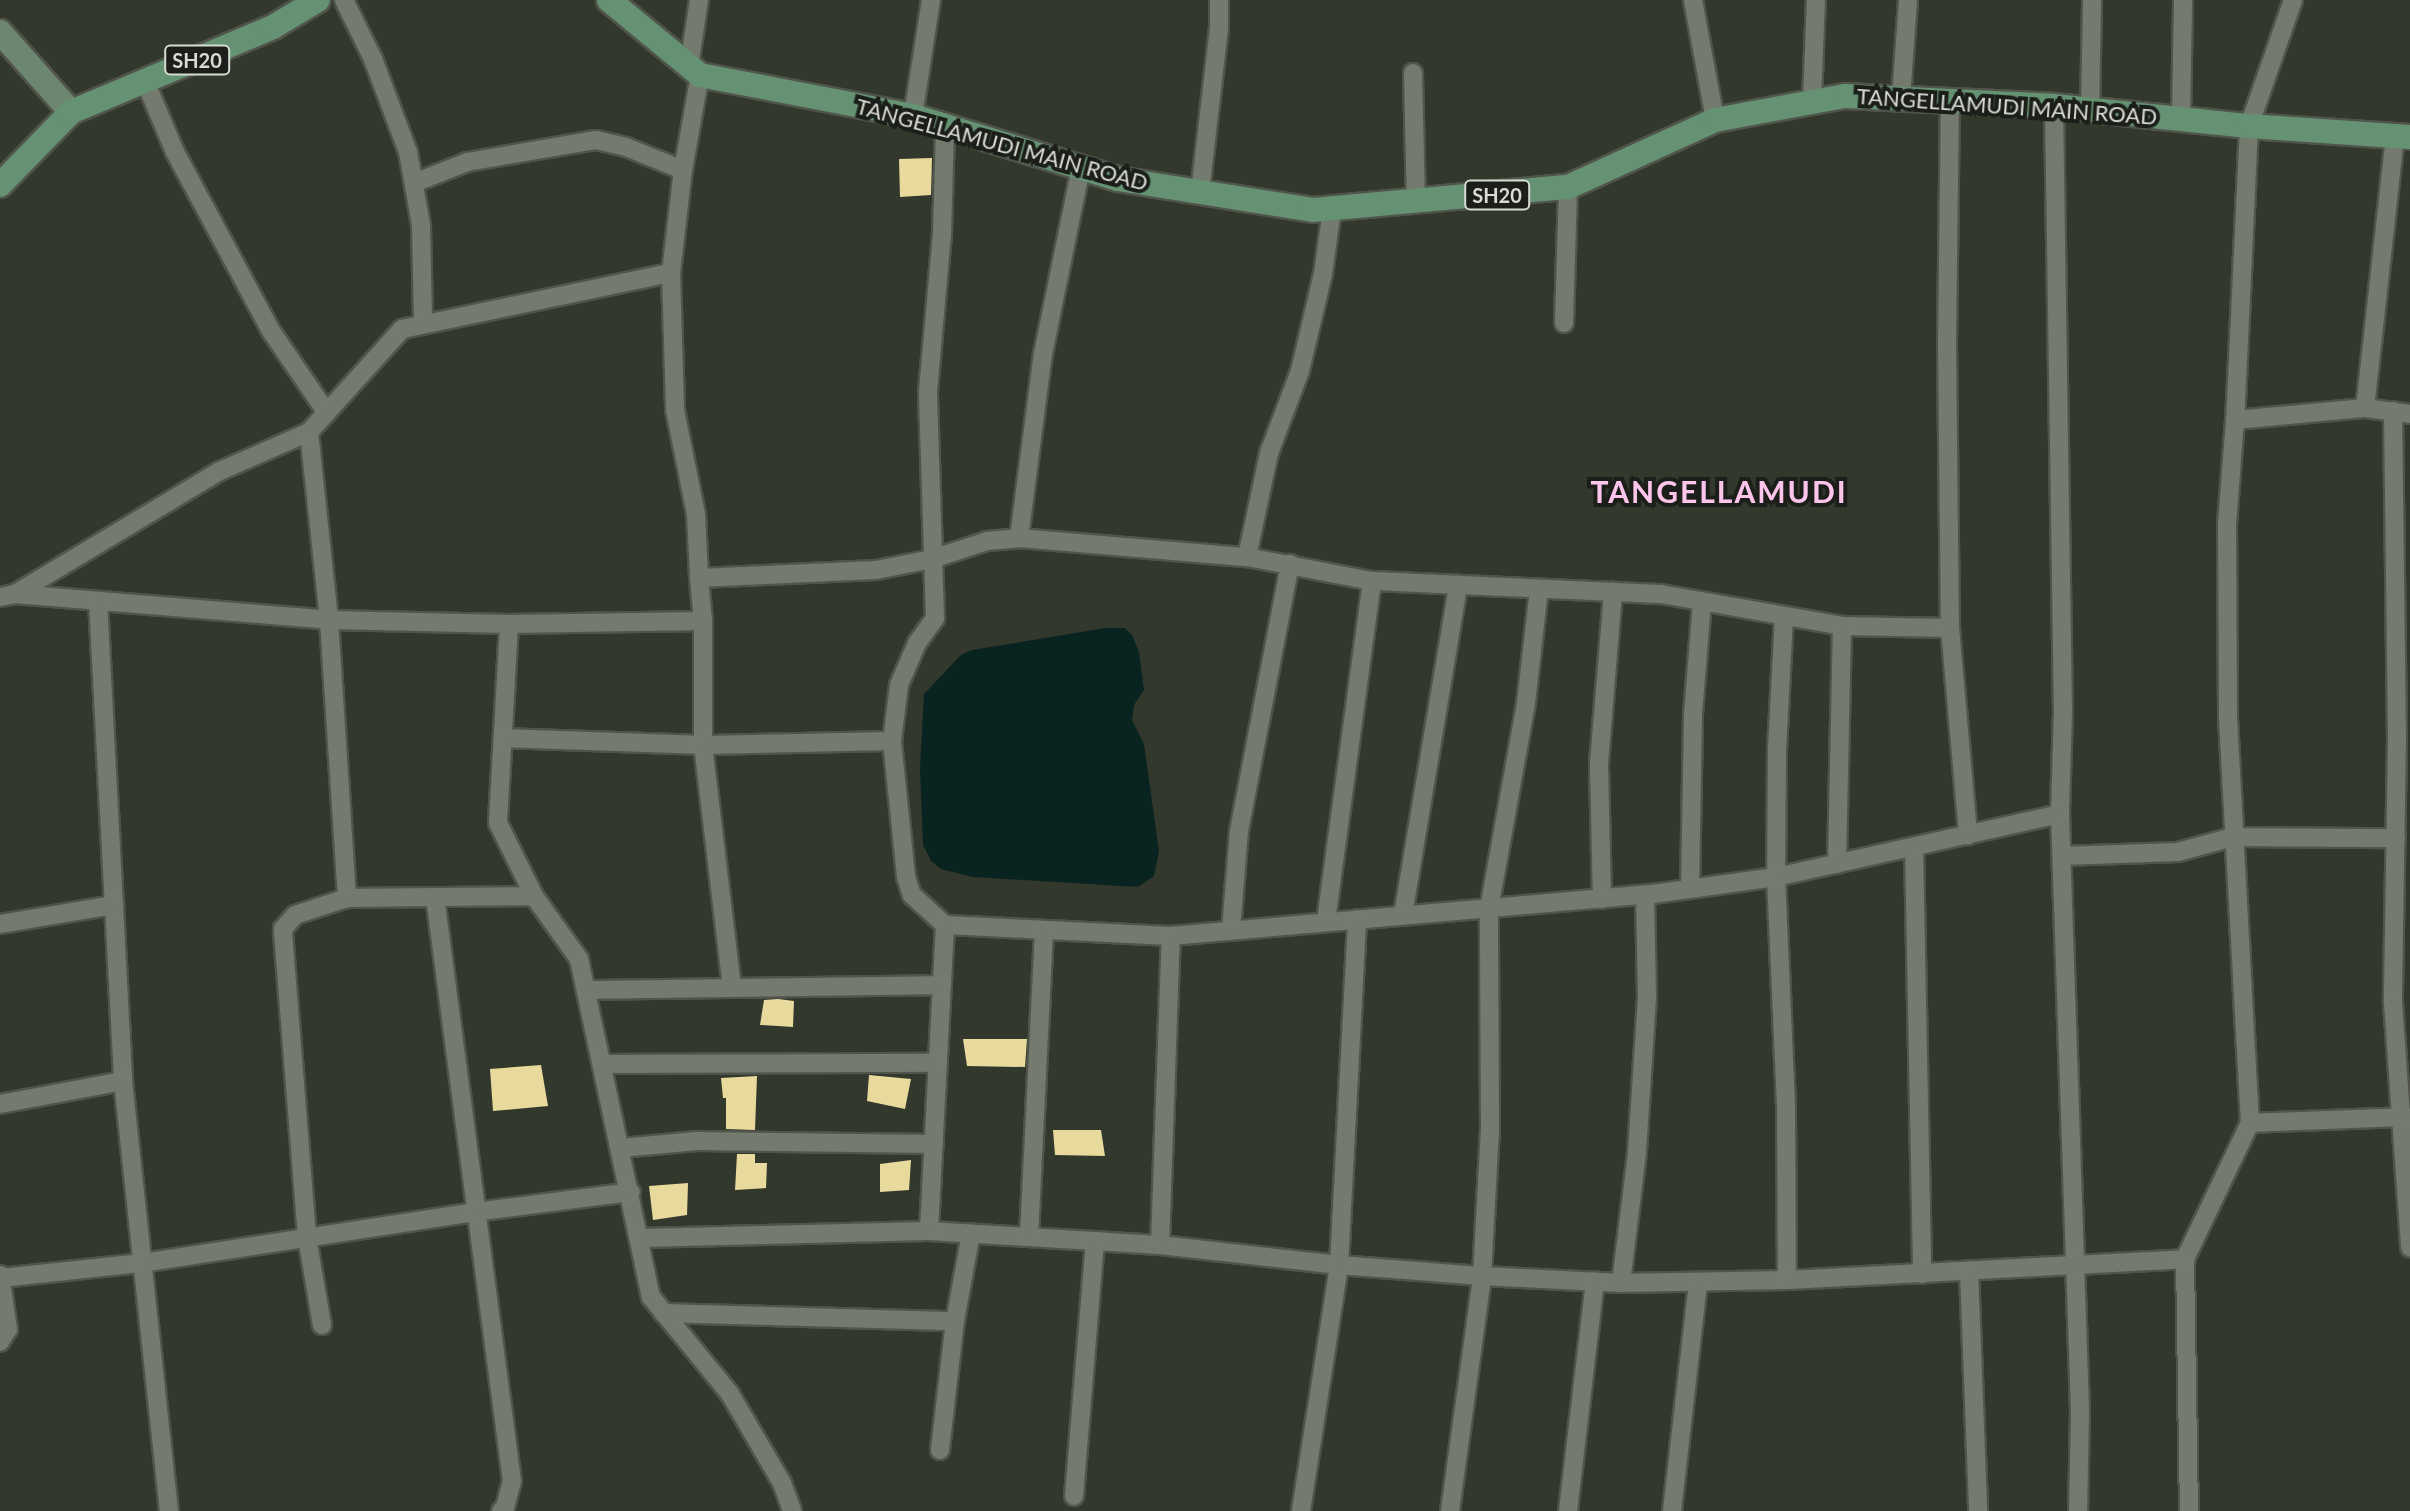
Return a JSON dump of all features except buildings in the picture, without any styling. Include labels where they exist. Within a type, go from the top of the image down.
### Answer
[{"type":"main road","name":"SH20","points":[[71,112],[273,27],[318,0]]},
{"type":"main road","name":"TANGELLAMUDI MAIN ROAD","points":[[609,0],[695,70],[913,116],[1118,179],[1313,210],[1568,187],[1715,120],[1845,96],[1950,98],[2249,126],[2403,136]]},
{"type":"main road","points":[[0,32],[71,112],[0,185]]},
{"type":"street","points":[[344,0],[373,59],[408,152],[421,225],[423,323]]},
{"type":"street","points":[[699,0],[695,70],[671,273],[675,410],[696,514],[703,621],[703,745],[732,988]]},
{"type":"street","points":[[913,116],[931,0]]},
{"type":"street","points":[[1200,192],[1219,28],[1219,0]]},
{"type":"street","points":[[1693,0],[1715,120]]},
{"type":"street","points":[[1812,102],[1816,0]]},
{"type":"street","points":[[1901,98],[1908,0]]},
{"type":"street","points":[[2090,109],[2092,0]]},
{"type":"street","points":[[2181,118],[2183,0]]},
{"type":"street","points":[[2189,1511],[2185,1259],[2250,1123],[2233,837],[2227,524],[2249,126],[2293,0]]},
{"type":"street","points":[[1413,73],[1416,202]]},
{"type":"street","points":[[146,83],[175,152],[271,331],[327,413]]},
{"type":"street","points":[[1950,98],[1947,344],[1950,628],[1968,835]]},
{"type":"street","points":[[2054,106],[2063,711],[2060,814],[2076,1265],[2078,1511]]},
{"type":"street","points":[[945,127],[942,235],[928,391],[935,618],[917,643],[899,685],[892,741],[906,877],[912,895],[945,925],[1171,936],[1645,895],[1776,877],[2060,814]]},
{"type":"street","points":[[2365,408],[2403,136]]},
{"type":"street","points":[[414,183],[467,162],[596,140],[626,147],[683,170]]},
{"type":"street","points":[[1019,538],[1043,354],[1081,168]]},
{"type":"street","points":[[1564,323],[1568,187]]},
{"type":"street","points":[[1247,557],[1269,453],[1303,357],[1323,274],[1332,209]]},
{"type":"street","points":[[7,596],[220,471],[309,432],[402,329],[671,273]]},
{"type":"street","points":[[2235,420],[2365,408],[2402,412],[2393,1002],[2404,1118],[2410,1247]]},
{"type":"street","points":[[309,432],[329,620],[347,898]]},
{"type":"street","points":[[699,578],[876,570],[932,559],[987,541],[1019,538],[1247,557],[1372,581],[1661,594],[1842,626],[1950,628]]},
{"type":"street","points":[[1231,930],[1239,831],[1290,564]]},
{"type":"street","points":[[1326,921],[1372,581]]},
{"type":"street","points":[[1403,915],[1458,585]]},
{"type":"street","points":[[1450,1511],[1482,1276],[1490,1130],[1489,909],[1526,703],[1539,589]]},
{"type":"street","points":[[1602,899],[1599,763],[1613,592]]},
{"type":"street","points":[[7,596],[329,620],[509,624],[703,621]]},
{"type":"street","points":[[98,601],[123,1081],[169,1511]]},
{"type":"street","points":[[1690,889],[1693,714],[1702,601]]},
{"type":"street","points":[[1784,616],[1777,748],[1776,877],[1786,1109],[1787,1280]]},
{"type":"street","points":[[509,624],[498,823],[534,896],[579,959],[651,1297],[730,1394],[782,1483],[792,1511]]},
{"type":"street","points":[[1837,864],[1842,626]]},
{"type":"street","points":[[503,738],[703,745],[892,741]]},
{"type":"street","points":[[2062,856],[2178,852],[2233,837],[2396,838]]},
{"type":"street","points":[[1914,847],[1922,1274]]},
{"type":"street","points":[[1621,1283],[1637,1152],[1647,997],[1645,895]]},
{"type":"street","points":[[322,1325],[307,1237],[283,929],[295,915],[347,898],[534,896]]},
{"type":"street","points":[[435,897],[512,1481],[501,1511]]},
{"type":"street","points":[[0,924],[114,905]]},
{"type":"street","points":[[1301,1511],[1339,1265],[1357,919]]},
{"type":"street","points":[[929,1231],[945,925]]},
{"type":"street","points":[[1029,1237],[1044,930]]},
{"type":"street","points":[[1160,1245],[1171,936]]},
{"type":"street","points":[[586,990],[942,985]]},
{"type":"street","points":[[602,1064],[938,1063]]},
{"type":"street","points":[[0,1104],[123,1081]]},
{"type":"street","points":[[2250,1123],[2404,1118]]},
{"type":"street","points":[[621,1148],[697,1141],[934,1144]]},
{"type":"street","points":[[0,1342],[8,1329],[0,1277],[142,1263],[475,1212],[631,1192]]},
{"type":"street","points":[[640,1238],[929,1231],[1160,1245],[1339,1265],[1482,1276],[1621,1283],[1787,1280],[2185,1259]]},
{"type":"street","points":[[940,1450],[955,1321],[971,1233]]},
{"type":"street","points":[[1074,1496],[1095,1241]]},
{"type":"street","points":[[1969,1272],[1978,1511]]},
{"type":"street","points":[[1568,1511],[1595,1282]]},
{"type":"street","points":[[1672,1511],[1698,1282]]},
{"type":"street","points":[[663,1313],[955,1321]]},
{"type":"water","points":[[1105,628],[1125,628],[1132,635],[1139,652],[1144,690],[1134,705],[1132,720],[1144,744],[1159,851],[1154,876],[1138,887],[973,877],[941,869],[931,861],[923,845],[920,768],[924,694],[961,655],[972,650]]},
{"type":"district","name":"TANGELLAMUDI","points":[[1719,491]]}]
